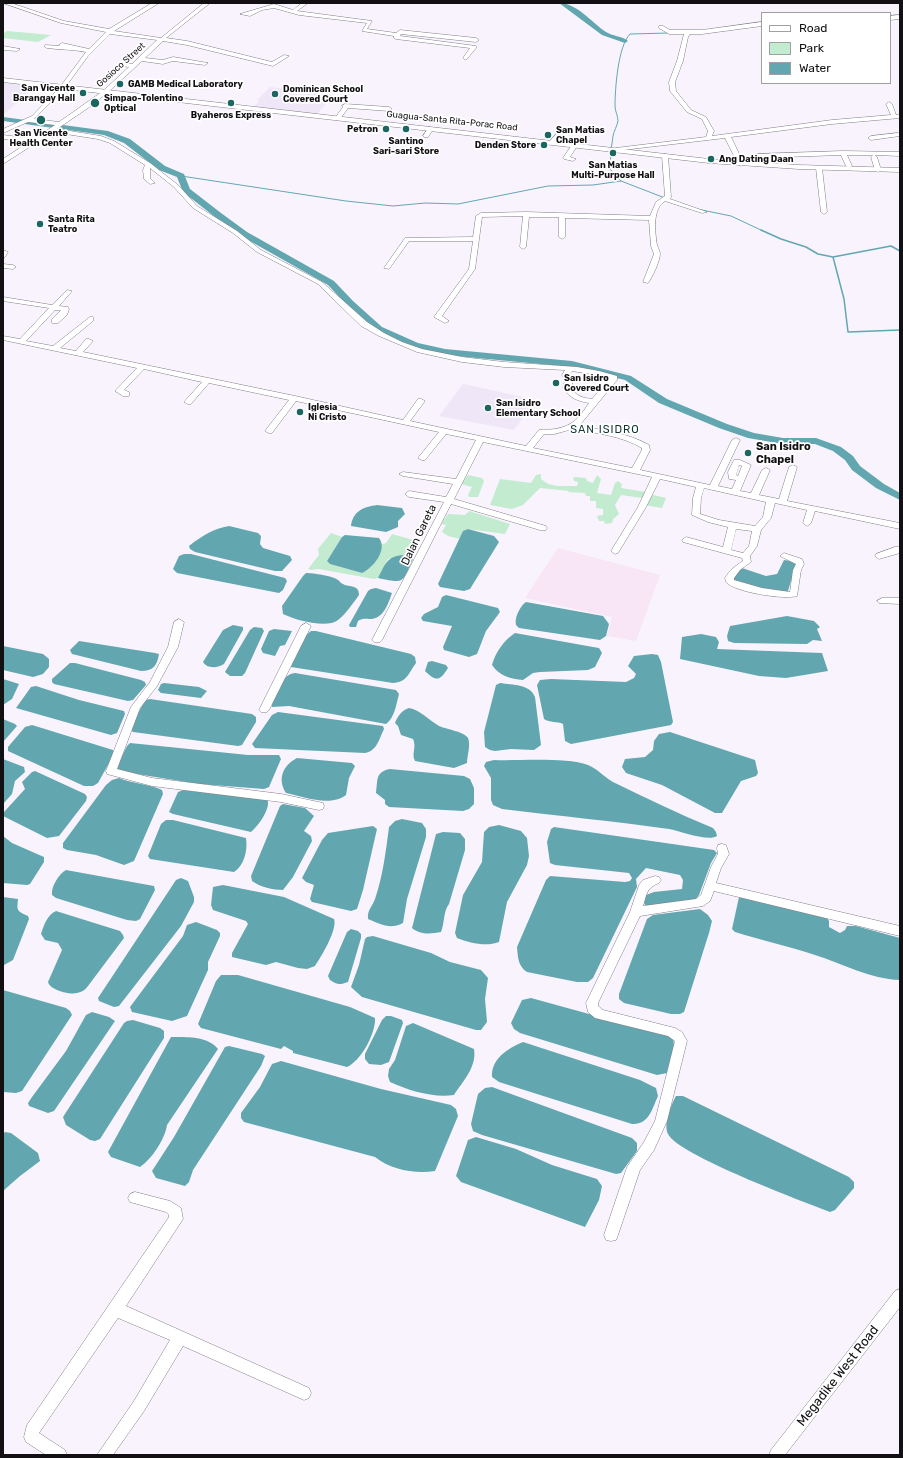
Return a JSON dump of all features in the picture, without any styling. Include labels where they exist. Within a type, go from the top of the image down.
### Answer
[{"type":"main road","name":"Guagua-Santa Rita-Porac Road","points":[[3,80],[62,88],[552,142],[576,143],[613,150],[741,164],[799,168],[900,170]]},
{"type":"street","points":[[6,3],[63,22],[161,40],[187,43],[273,64],[286,56]]},
{"type":"street","points":[[3,131],[34,117],[62,88],[88,53],[110,31],[133,20],[156,3]]},
{"type":"street","name":"Gosioco Street","points":[[4,161],[54,129],[105,92],[142,59],[166,33],[207,3]]},
{"type":"street","points":[[294,11],[305,3]]},
{"type":"street","points":[[243,14],[250,14],[274,6],[299,13],[370,22],[364,30],[398,35],[400,32],[476,40]]},
{"type":"street","points":[[90,22],[117,27]]},
{"type":"street","points":[[661,27],[669,32],[688,32],[718,31],[761,24]]},
{"type":"street","points":[[688,32],[685,37],[679,65],[673,77],[673,91],[689,110],[704,118],[711,131],[709,137]]},
{"type":"street","points":[[398,35],[396,37],[398,38],[474,48],[466,58]]},
{"type":"street","points":[[48,46],[62,48],[65,45],[88,53]]},
{"type":"street","points":[[3,48],[17,49]]},
{"type":"street","points":[[69,52],[88,53]]},
{"type":"street","points":[[142,59],[163,62],[173,59],[205,63]]},
{"type":"street","points":[[122,65],[134,66]]},
{"type":"street","points":[[338,118],[348,104],[389,109]]},
{"type":"street","points":[[613,150],[709,137],[894,118],[889,104]]},
{"type":"street","points":[[26,120],[61,124]]},
{"type":"street","points":[[426,136],[431,128]]},
{"type":"street","points":[[54,129],[99,137],[112,142],[148,164],[176,186],[195,207],[235,232],[259,251],[320,283],[364,324],[391,340],[411,348],[446,356],[506,364],[595,372],[614,378],[582,419],[573,427]]},
{"type":"street","points":[[552,142],[558,134]]},
{"type":"street","points":[[871,138],[898,134]]},
{"type":"street","points":[[727,135],[741,164]]},
{"type":"street","points":[[3,137],[36,141]]},
{"type":"street","points":[[573,158],[566,158],[576,143]]},
{"type":"street","points":[[757,156],[842,153],[900,154]]},
{"type":"street","points":[[842,153],[849,166]]},
{"type":"street","points":[[795,154],[799,168]]},
{"type":"street","points":[[646,282],[649,278],[652,264],[657,254],[654,246],[652,218],[658,203],[668,197],[665,156]]},
{"type":"street","points":[[874,157],[878,170]]},
{"type":"street","points":[[148,164],[146,170],[147,179],[152,183]]},
{"type":"street","points":[[819,168],[824,212]]},
{"type":"street","points":[[665,199],[704,212]]},
{"type":"street","points":[[444,321],[438,316],[472,269],[479,216],[481,215],[526,214],[652,218]]},
{"type":"street","points":[[524,247],[526,214]]},
{"type":"street","points":[[562,215],[562,237]]},
{"type":"street","points":[[387,268],[407,239],[476,240]]},
{"type":"street","points":[[3,252],[5,252],[3,256]]},
{"type":"street","points":[[3,266],[12,267]]},
{"type":"street","points":[[21,342],[69,292]]},
{"type":"street","points":[[3,299],[65,309],[65,311],[55,321]]},
{"type":"street","points":[[54,349],[90,319]]},
{"type":"street","points":[[3,338],[900,526]]},
{"type":"street","points":[[77,354],[89,341]]},
{"type":"street","points":[[126,394],[119,391],[142,367]]},
{"type":"street","points":[[570,369],[566,375],[569,380],[567,388],[570,394],[578,399],[594,402]]},
{"type":"street","points":[[188,402],[207,381]]},
{"type":"street","points":[[269,432],[294,398]]},
{"type":"street","points":[[405,422],[421,401]]},
{"type":"street","points":[[528,449],[542,432],[554,432],[573,427],[603,432],[643,444],[646,450],[635,471]]},
{"type":"street","points":[[422,458],[444,431]]},
{"type":"street","name":"Dalan Gareta","points":[[377,640],[448,500],[481,439]]},
{"type":"street","points":[[712,487],[736,440]]},
{"type":"street","points":[[782,502],[793,468]]},
{"type":"street","points":[[754,496],[766,470]]},
{"type":"street","points":[[403,474],[459,482]]},
{"type":"street","points":[[615,551],[642,507],[657,476]]},
{"type":"street","points":[[735,492],[741,479]]},
{"type":"street","points":[[702,485],[697,498],[696,515],[705,519],[733,526],[757,529]]},
{"type":"street","points":[[409,494],[448,500],[543,528]]},
{"type":"street","points":[[745,556],[753,546],[757,529],[767,518],[771,500]]},
{"type":"street","points":[[807,523],[812,508]]},
{"type":"street","points":[[727,550],[733,526]]},
{"type":"street","points":[[686,540],[745,556]]},
{"type":"street","points":[[879,556],[895,550],[900,550]]},
{"type":"street","points":[[745,556],[747,558],[747,562],[737,568],[729,578],[730,582],[735,585],[756,589],[767,594],[789,596],[794,594],[796,570],[800,564],[797,559],[784,556]]},
{"type":"street","points":[[882,601],[900,602]]},
{"type":"street","points":[[179,622],[173,647],[154,684],[136,706],[111,771],[152,782],[281,798],[319,806]]},
{"type":"street","points":[[264,710],[306,626]]},
{"type":"street","points":[[636,912],[699,903],[706,898],[716,867],[724,854],[722,848]]},
{"type":"street","points":[[611,1235],[634,1167],[649,1146],[661,1121],[681,1041],[678,1036],[671,1032],[599,1014],[592,1008],[592,1003],[636,912],[643,888],[647,883],[655,880]]},
{"type":"street","points":[[710,886],[900,931]]},
{"type":"street","points":[[60,1455],[31,1437],[32,1430],[176,1219],[176,1212],[170,1207],[135,1198]]},
{"type":"street","name":"Megadike West Road","points":[[776,1455],[900,1296]]},
{"type":"street","points":[[115,1310],[124,1312],[304,1393]]},
{"type":"street","points":[[104,1455],[139,1406],[180,1337]]},
{"type":"shaded area","points":[[3,82],[39,87],[32,93],[30,92],[5,113],[3,113]]},
{"type":"shaded area","points":[[270,87],[334,95],[317,114],[254,107],[259,101],[257,100]]},
{"type":"shaded area","name":"San Isidro Elementary School","points":[[463,384],[536,400],[514,430],[439,416]]},
{"type":"shaded area","points":[[558,548],[660,575],[636,641],[607,636],[612,617],[525,598]]},
{"type":"green space","points":[[7,31],[51,35],[38,42],[3,38],[3,34]]},
{"type":"green space","points":[[541,474],[541,479],[548,484],[557,486],[577,486],[578,482],[574,481],[573,478],[575,477],[586,478],[587,481],[593,483],[597,475],[601,479],[597,493],[611,495],[615,483],[618,481],[622,484],[621,488],[646,492],[642,498],[621,495],[615,505],[619,514],[613,519],[612,523],[605,524],[604,521],[599,521],[597,516],[603,515],[603,509],[596,508],[596,501],[590,501],[590,496],[586,496],[585,493],[540,488],[523,505],[512,509],[490,505],[500,479],[531,483],[536,475]]},
{"type":"green space","points":[[468,475],[482,478],[484,481],[478,497],[469,497],[468,495],[472,487],[461,484]]},
{"type":"green space","points":[[649,494],[666,498],[662,508],[644,505]]},
{"type":"green space","points":[[469,511],[510,524],[505,534],[468,529],[463,531],[460,539],[448,536],[442,532],[446,525],[441,524],[448,514],[465,515]]},
{"type":"green space","points":[[331,533],[342,537],[327,561],[330,564],[362,573],[381,552],[380,545],[386,543],[392,534],[413,540],[418,544],[413,559],[402,555],[388,559],[378,578],[374,579],[319,569],[308,569],[319,555],[318,549]]},
{"type":"water","points":[[377,505],[402,508],[405,514],[398,521],[398,527],[386,532],[351,526],[356,513],[367,507]]},
{"type":"water","points":[[229,526],[258,533],[261,536],[260,544],[263,548],[290,556],[292,560],[282,571],[275,571],[195,552],[190,549],[189,546],[204,536],[218,529]]},
{"type":"water","points":[[468,529],[494,536],[499,542],[470,589],[464,591],[440,587],[438,584],[463,531]]},
{"type":"water","points":[[345,535],[379,538],[382,548],[375,563],[366,571],[362,573],[330,564],[327,561],[342,537]]},
{"type":"water","points":[[191,554],[285,578],[287,581],[283,590],[279,593],[177,573],[173,569],[179,556]]},
{"type":"water","points":[[402,555],[413,559],[402,580],[393,581],[378,578],[389,560]]},
{"type":"water","points":[[784,560],[791,561],[796,564],[788,591],[770,592],[734,583],[732,577],[742,568],[766,576],[777,574]]},
{"type":"water","points":[[306,573],[332,577],[339,580],[342,584],[356,588],[359,595],[344,615],[333,623],[311,623],[283,614],[282,606]]},
{"type":"water","points":[[376,588],[392,593],[385,610],[375,618],[361,619],[358,621],[356,627],[350,627],[349,625],[368,591]]},
{"type":"water","points":[[446,595],[498,608],[500,612],[486,631],[477,654],[469,657],[444,650],[443,647],[452,626],[423,621],[421,618],[424,614],[438,607],[442,597]]},
{"type":"water","points":[[526,602],[603,616],[609,624],[606,636],[600,640],[519,628],[516,625],[518,612]]},
{"type":"water","points":[[787,616],[814,621],[820,627],[817,629],[822,641],[813,640],[807,644],[734,643],[728,641],[727,636],[730,626]]},
{"type":"water","points":[[233,625],[243,627],[243,630],[224,664],[216,667],[207,666],[203,662],[223,630]]},
{"type":"water","points":[[254,627],[262,628],[264,631],[245,673],[242,676],[230,676],[225,672],[250,630]]},
{"type":"water","points":[[274,629],[292,631],[285,645],[280,646],[275,656],[263,653],[261,649],[269,631]]},
{"type":"water","points":[[311,631],[411,654],[415,657],[416,663],[404,679],[393,683],[291,667],[290,664],[306,635]]},
{"type":"water","points":[[515,633],[599,648],[602,653],[595,667],[588,670],[540,672],[533,673],[523,680],[514,679],[498,672],[492,665],[500,647]]},
{"type":"water","points":[[701,634],[716,637],[719,642],[717,649],[822,653],[828,671],[786,678],[759,676],[680,659],[682,637]]},
{"type":"water","points":[[79,641],[159,654],[154,667],[149,670],[141,671],[72,654],[70,650]]},
{"type":"water","points":[[3,646],[43,654],[49,659],[49,667],[43,674],[33,677],[3,670]]},
{"type":"water","points":[[652,654],[658,655],[661,662],[673,722],[671,725],[571,744],[565,741],[563,724],[544,719],[537,685],[540,680],[551,679],[626,682],[634,678],[636,674],[628,666],[634,656]]},
{"type":"water","points":[[432,661],[446,665],[448,668],[440,678],[432,677],[425,671],[428,662]]},
{"type":"water","points":[[70,663],[141,680],[145,682],[146,685],[133,700],[128,701],[54,684],[52,679]]},
{"type":"water","points":[[295,673],[396,690],[399,694],[396,706],[391,718],[386,724],[289,706],[272,707],[271,703],[280,684],[290,674]]},
{"type":"water","points":[[3,679],[19,684],[12,699],[3,705]]},
{"type":"water","points":[[164,683],[199,687],[207,691],[201,698],[161,693],[158,690],[161,684]]},
{"type":"water","points":[[500,683],[525,687],[533,693],[535,697],[541,745],[534,750],[511,749],[495,751],[485,747],[484,732],[496,685]]},
{"type":"water","points":[[36,686],[79,700],[124,711],[125,714],[117,733],[111,735],[16,708],[31,687]]},
{"type":"water","points":[[150,699],[252,714],[256,717],[256,722],[242,745],[238,746],[133,732],[130,729],[145,700]]},
{"type":"water","points":[[409,708],[421,713],[439,726],[459,732],[466,736],[469,744],[467,763],[454,768],[415,761],[413,739],[401,735],[398,726],[395,723],[400,714]]},
{"type":"water","points":[[278,712],[383,726],[384,729],[375,747],[369,752],[365,753],[255,748],[252,744],[272,715]]},
{"type":"water","points":[[3,719],[17,726],[3,742]]},
{"type":"water","points":[[32,725],[113,750],[114,754],[98,783],[93,786],[84,786],[8,751],[8,747],[25,727]]},
{"type":"water","points":[[670,732],[755,760],[758,773],[756,776],[741,781],[722,813],[715,813],[662,785],[626,773],[622,767],[625,759],[645,757],[653,750],[654,741],[659,734]]},
{"type":"water","points":[[130,743],[248,755],[279,755],[281,759],[269,787],[264,789],[199,784],[118,771],[116,769],[117,766]]},
{"type":"water","points":[[297,758],[352,763],[355,766],[349,778],[346,795],[340,799],[325,801],[309,799],[286,793],[282,783],[283,773],[288,764]]},
{"type":"water","points":[[3,759],[24,767],[25,772],[15,781],[12,794],[3,804]]},
{"type":"water","points":[[494,760],[555,760],[588,765],[613,782],[675,812],[713,828],[717,836],[707,838],[669,829],[628,823],[502,809],[493,805],[491,800],[491,778],[484,766],[486,762]]},
{"type":"water","points":[[390,769],[464,776],[470,779],[474,788],[474,804],[469,809],[463,811],[389,807],[385,804],[385,800],[376,793],[378,777],[385,770]]},
{"type":"water","points":[[35,771],[85,794],[87,797],[86,801],[59,836],[47,838],[3,816],[4,812],[25,789],[22,782]]},
{"type":"water","points":[[119,778],[157,788],[162,790],[163,794],[134,861],[124,865],[96,855],[63,848],[63,843],[106,785],[112,780]]},
{"type":"water","points":[[183,790],[242,797],[267,798],[268,807],[257,826],[251,832],[169,812],[178,792]]},
{"type":"water","points":[[283,804],[305,808],[314,816],[304,831],[311,836],[312,841],[293,877],[283,890],[271,889],[259,885],[252,881],[251,876],[280,806]]},
{"type":"water","points":[[402,819],[422,823],[426,829],[426,837],[407,899],[403,923],[389,926],[368,919],[368,916],[380,881],[389,827],[395,821]]},
{"type":"water","points":[[166,820],[173,820],[246,838],[246,852],[243,862],[234,872],[150,859],[148,856],[161,824]]},
{"type":"water","points":[[499,825],[521,831],[527,838],[529,856],[527,865],[507,902],[499,942],[489,944],[473,943],[457,938],[455,933],[463,895],[482,862],[484,832],[489,827]]},
{"type":"water","points":[[373,826],[377,829],[363,890],[357,909],[351,911],[312,902],[310,899],[314,885],[306,882],[302,878],[322,840],[328,833]]},
{"type":"water","points":[[554,827],[714,850],[717,853],[711,863],[699,895],[695,900],[652,907],[645,905],[644,902],[646,895],[654,892],[682,889],[683,880],[680,875],[646,868],[636,879],[637,887],[593,978],[588,982],[577,982],[527,972],[524,970],[519,961],[517,947],[546,880],[550,876],[625,882],[630,881],[632,878],[629,873],[555,865],[550,863],[547,842],[551,829]]},
{"type":"water","points":[[443,832],[460,833],[465,839],[465,850],[446,910],[441,932],[422,933],[412,928],[436,834]]},
{"type":"water","points":[[3,836],[12,843],[44,857],[44,862],[30,884],[3,883]]},
{"type":"water","points":[[66,870],[154,886],[155,890],[140,919],[136,921],[127,920],[56,898],[52,895],[56,881]]},
{"type":"water","points":[[181,878],[188,881],[194,897],[194,902],[181,926],[119,1006],[114,1007],[99,1001],[98,998],[176,880]]},
{"type":"water","points":[[223,885],[284,897],[334,919],[334,929],[325,950],[315,966],[307,969],[276,962],[266,965],[232,957],[232,953],[248,924],[246,921],[213,910],[211,905],[213,887]]},
{"type":"water","points":[[3,897],[18,899],[18,910],[28,916],[29,919],[13,960],[3,967]]},
{"type":"water","points":[[739,897],[748,897],[827,918],[829,921],[829,927],[840,933],[845,930],[847,926],[856,926],[900,938],[900,980],[867,974],[805,952],[735,932],[732,929]]},
{"type":"water","points":[[700,909],[708,915],[712,921],[684,1012],[680,1014],[671,1014],[624,1003],[619,999],[619,994],[647,919],[653,915]]},
{"type":"water","points":[[56,911],[120,931],[124,938],[87,987],[79,993],[69,993],[56,990],[49,985],[48,982],[62,950],[58,943],[45,940],[41,934],[48,918]]},
{"type":"water","points":[[196,922],[217,930],[220,933],[220,936],[208,962],[208,970],[187,1016],[172,1021],[132,1012],[130,1007],[183,936],[187,925]]},
{"type":"water","points":[[351,929],[358,931],[361,934],[361,938],[348,982],[337,984],[330,980],[328,976],[347,932]]},
{"type":"water","points":[[373,936],[431,953],[450,962],[481,970],[488,978],[485,999],[487,1022],[481,1030],[476,1030],[362,997],[351,987],[359,965],[365,939]]},
{"type":"water","points":[[221,975],[238,975],[350,1007],[375,1018],[373,1031],[367,1046],[357,1059],[347,1067],[293,1053],[293,1051],[284,1046],[281,1049],[201,1028],[198,1024],[216,981]]},
{"type":"water","points":[[3,990],[66,1008],[72,1015],[22,1091],[16,1093],[3,1092]]},
{"type":"water","points":[[531,998],[673,1038],[674,1045],[667,1073],[657,1075],[520,1033],[514,1029],[511,1023],[522,1000]]},
{"type":"water","points":[[92,1012],[109,1017],[115,1021],[54,1111],[48,1113],[29,1106],[28,1103],[66,1051],[86,1015]]},
{"type":"water","points":[[386,1016],[391,1016],[402,1020],[403,1023],[389,1062],[381,1065],[369,1064],[365,1059],[365,1054],[382,1020]]},
{"type":"water","points":[[133,1020],[160,1028],[164,1031],[164,1038],[100,1139],[95,1141],[90,1140],[66,1125],[63,1117],[124,1023]]},
{"type":"water","points":[[413,1023],[474,1049],[471,1068],[454,1095],[430,1095],[390,1082],[388,1076],[389,1069],[395,1060],[406,1026]]},
{"type":"water","points":[[171,1037],[203,1039],[218,1049],[167,1125],[161,1142],[149,1159],[140,1167],[111,1157],[108,1152]]},
{"type":"water","points":[[523,1042],[640,1080],[656,1088],[658,1096],[652,1111],[642,1122],[632,1124],[499,1082],[492,1077],[492,1071],[497,1060],[506,1051]]},
{"type":"water","points":[[229,1046],[262,1054],[265,1056],[261,1066],[193,1170],[189,1182],[185,1186],[156,1178],[152,1171],[174,1137],[225,1047]]},
{"type":"water","points":[[281,1061],[381,1089],[451,1105],[456,1109],[458,1116],[435,1171],[419,1172],[396,1168],[375,1157],[244,1122],[241,1118],[241,1113],[260,1087],[272,1064]]},
{"type":"water","points":[[492,1087],[632,1138],[637,1143],[637,1151],[621,1173],[616,1174],[482,1135],[473,1131],[471,1124],[478,1094],[485,1088]]},
{"type":"water","points":[[676,1096],[683,1096],[849,1177],[854,1182],[854,1188],[835,1210],[830,1212],[742,1177],[694,1154],[677,1143],[668,1134],[666,1125],[668,1115]]},
{"type":"water","points":[[5,1132],[11,1133],[38,1153],[40,1161],[3,1191],[3,1134]]},
{"type":"water","points":[[476,1137],[516,1149],[552,1165],[597,1179],[602,1186],[599,1200],[585,1227],[461,1182],[456,1176],[468,1140]]},
{"type":"waterway","points":[[562,3],[586,19],[604,34],[625,41]]},
{"type":"waterway","points":[[621,181],[609,168],[611,156],[609,154],[613,134],[618,121],[615,108],[616,89],[618,68],[623,48],[630,34],[669,33]]},
{"type":"waterway","points":[[3,119],[105,133],[127,141],[162,168],[181,176],[186,190],[244,234],[331,283],[350,303],[379,329],[415,345],[445,352],[572,364],[628,378],[663,401],[723,426],[752,436],[783,441],[816,441],[837,449],[849,458],[856,468],[880,486],[900,497]]},
{"type":"waterway","points":[[181,176],[346,201],[393,206],[425,203],[458,204],[548,186],[593,185],[621,181]]},
{"type":"waterway","points":[[621,181],[665,198]]},
{"type":"waterway","points":[[697,209],[731,216],[763,231]]},
{"type":"waterway","points":[[761,230],[781,239],[806,247],[818,254],[833,257]]},
{"type":"waterway","points":[[833,257],[891,246],[900,251]]},
{"type":"waterway","points":[[833,257],[844,299],[848,332],[900,330]]},
{"type":"place","name":"GAMB Medical Laboratory","points":[[120,84]]},
{"type":"place","name":"San Vicente Barangay Hall","points":[[83,93]]},
{"type":"place","name":"Dominican School Covered Court","points":[[275,94]]},
{"type":"place","name":"Simpao-Tolentino Optical","points":[[95,103]]},
{"type":"place","name":"Byaheros Express","points":[[231,103]]},
{"type":"place","name":"San Vicente Health Center","points":[[41,120]]},
{"type":"place","name":"Petron","points":[[386,129]]},
{"type":"place","name":"Santino Sari-sari Store","points":[[406,129]]},
{"type":"place","name":"San Matias Chapel","points":[[548,135]]},
{"type":"place","name":"Denden Store","points":[[544,145]]},
{"type":"place","name":"San Matias Multi-Purpose Hall","points":[[613,153]]},
{"type":"place","name":"Ang Dating Daan","points":[[711,159]]},
{"type":"place","name":"Santa Rita Teatro","points":[[40,224]]},
{"type":"place","name":"San Isidro Covered Court","points":[[556,383]]},
{"type":"place","name":"San Isidro Elementary School","points":[[488,408]]},
{"type":"place","name":"Iglesia Ni Cristo","points":[[300,412]]},
{"type":"place","name":"San Isidro Chapel","points":[[748,453]]},
{"type":"district","name":"SAN ISIDRO","points":[[605,430]]}]
